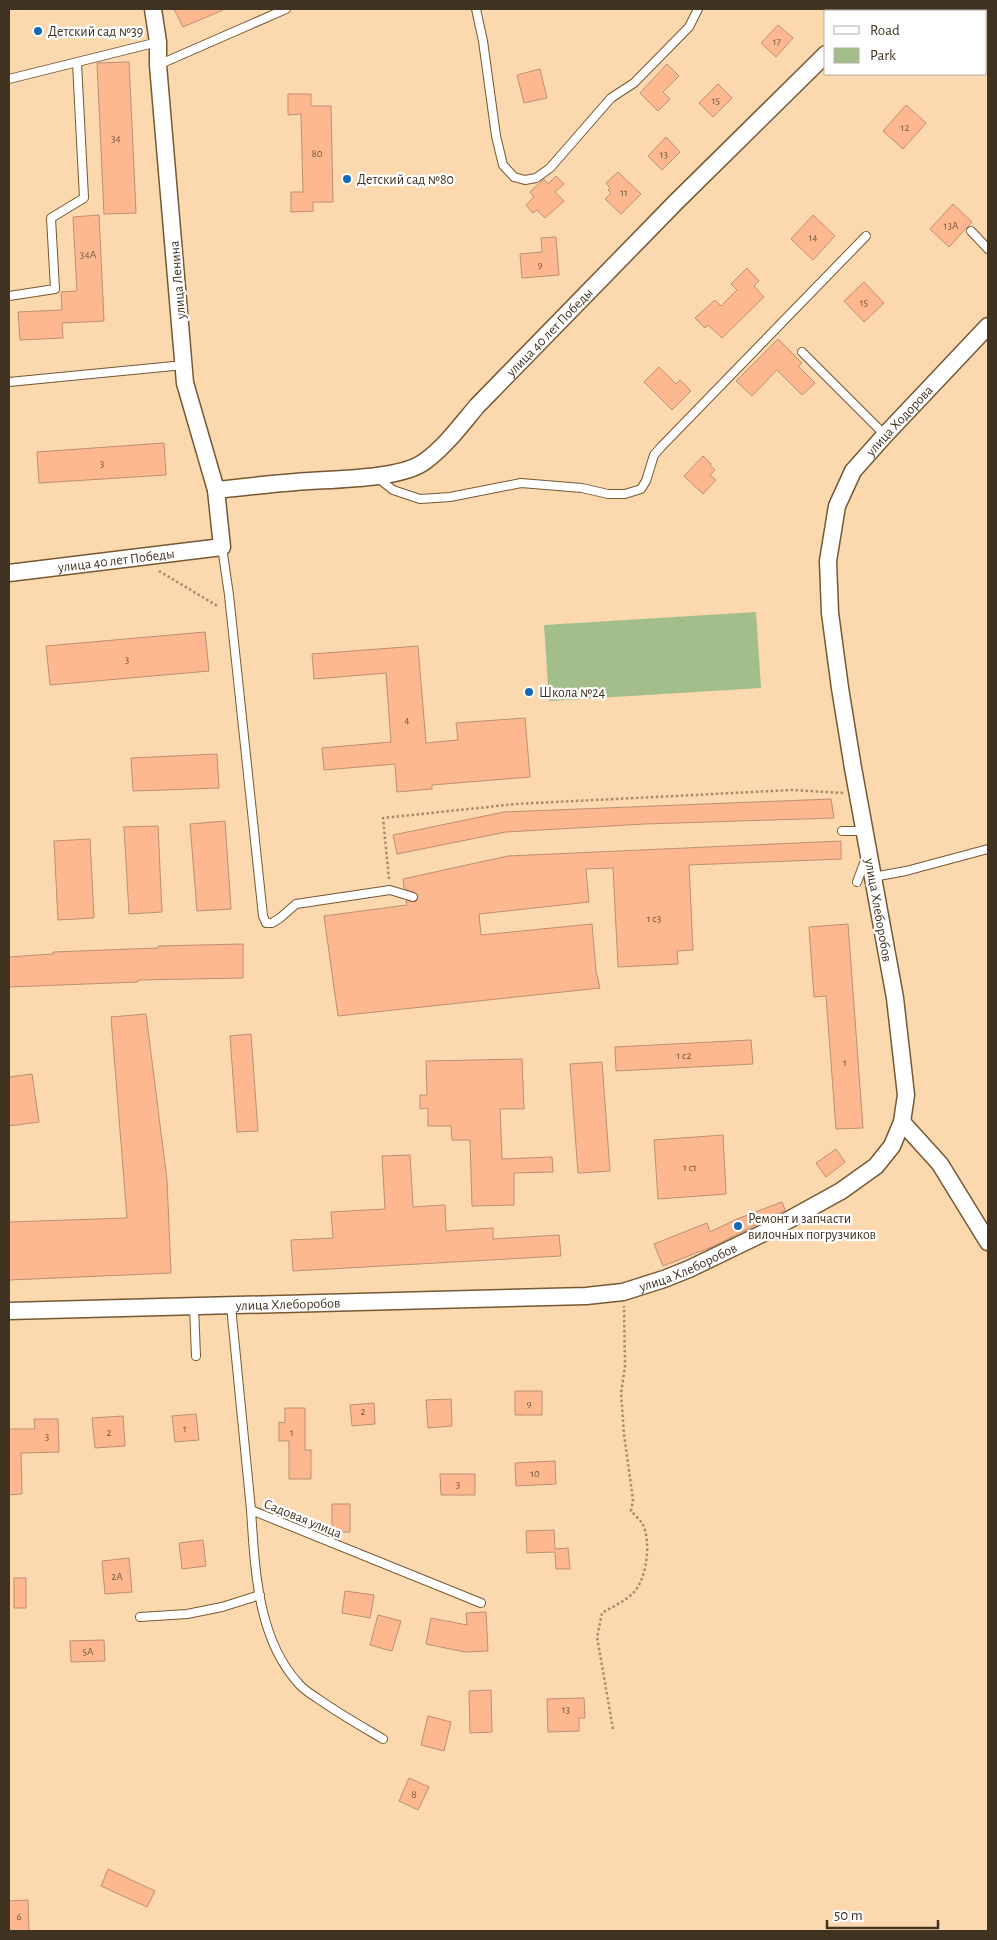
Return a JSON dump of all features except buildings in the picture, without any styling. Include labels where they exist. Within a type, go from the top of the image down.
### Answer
[{"type":"street","name":"улица Ленина","points":[[153,9],[158,42],[158,65],[185,383],[216,490],[222,547]]},
{"type":"street","name":"улица 40 лет Победы","points":[[216,490],[398,472],[423,463],[448,441],[477,406],[676,202],[824,56]]},
{"type":"street","name":"улица Ходорова","points":[[833,530],[837,506],[853,471],[988,326]]},
{"type":"street","name":"улица Хлеборобов","points":[[9,1311],[586,1296],[623,1292],[697,1265],[774,1228],[841,1191],[876,1166],[892,1146],[902,1122],[906,1095],[896,998],[864,831],[830,613],[828,561],[833,530]]},
{"type":"street","name":"улица 40 лет Победы","points":[[9,572],[222,547]]},
{"type":"street","points":[[902,1122],[940,1164],[988,1242]]},
{"type":"lane","points":[[158,65],[286,9]]},
{"type":"lane","points":[[476,9],[496,136],[503,165],[514,177],[525,180],[536,178],[550,168],[611,98],[634,83],[689,28],[698,9]]},
{"type":"lane","points":[[9,79],[158,42]]},
{"type":"lane","points":[[9,296],[55,289],[51,218],[84,198],[77,63]]},
{"type":"lane","points":[[971,231],[988,249]]},
{"type":"lane","points":[[375,475],[393,490],[420,499],[450,497],[521,483],[582,488],[608,494],[626,494],[640,489],[646,481],[654,455],[661,447],[866,236]]},
{"type":"lane","points":[[802,352],[885,435]]},
{"type":"lane","points":[[9,382],[184,365]]},
{"type":"lane","points":[[222,547],[230,595],[230,614],[263,916],[266,922],[272,923],[296,904],[390,890],[413,897]]},
{"type":"lane","points":[[842,831],[864,831]]},
{"type":"lane","points":[[873,878],[988,849]]},
{"type":"lane","points":[[857,882],[868,851]]},
{"type":"lane","name":"Садовая улица","points":[[231,1306],[251,1510],[480,1603]]},
{"type":"lane","points":[[194,1307],[196,1356]]},
{"type":"lane","points":[[251,1510],[255,1575],[266,1623],[285,1666],[300,1686],[328,1706],[383,1739]]},
{"type":"lane","points":[[140,1617],[187,1614],[222,1607],[260,1595]]},
{"type":"path","points":[[137,557],[230,614]]},
{"type":"path","points":[[390,890],[383,818],[516,804],[792,790],[858,793]]},
{"type":"path","points":[[613,1729],[597,1637],[602,1613],[629,1597],[641,1583],[646,1555],[642,1522],[631,1511],[634,1500],[624,1434],[621,1394],[625,1367],[623,1292]]},
{"type":"green space","points":[[756,612],[761,688],[549,701],[544,625]]},
{"type":"place","name":"Детский сад №39","points":[[38,31]]},
{"type":"place","name":"Детский сад №80","points":[[347,179]]},
{"type":"place","name":"Школа №24","points":[[529,692]]},
{"type":"place","name":"Ремонт и запчасти вилочных погрузчиков","points":[[738,1226]]}]
